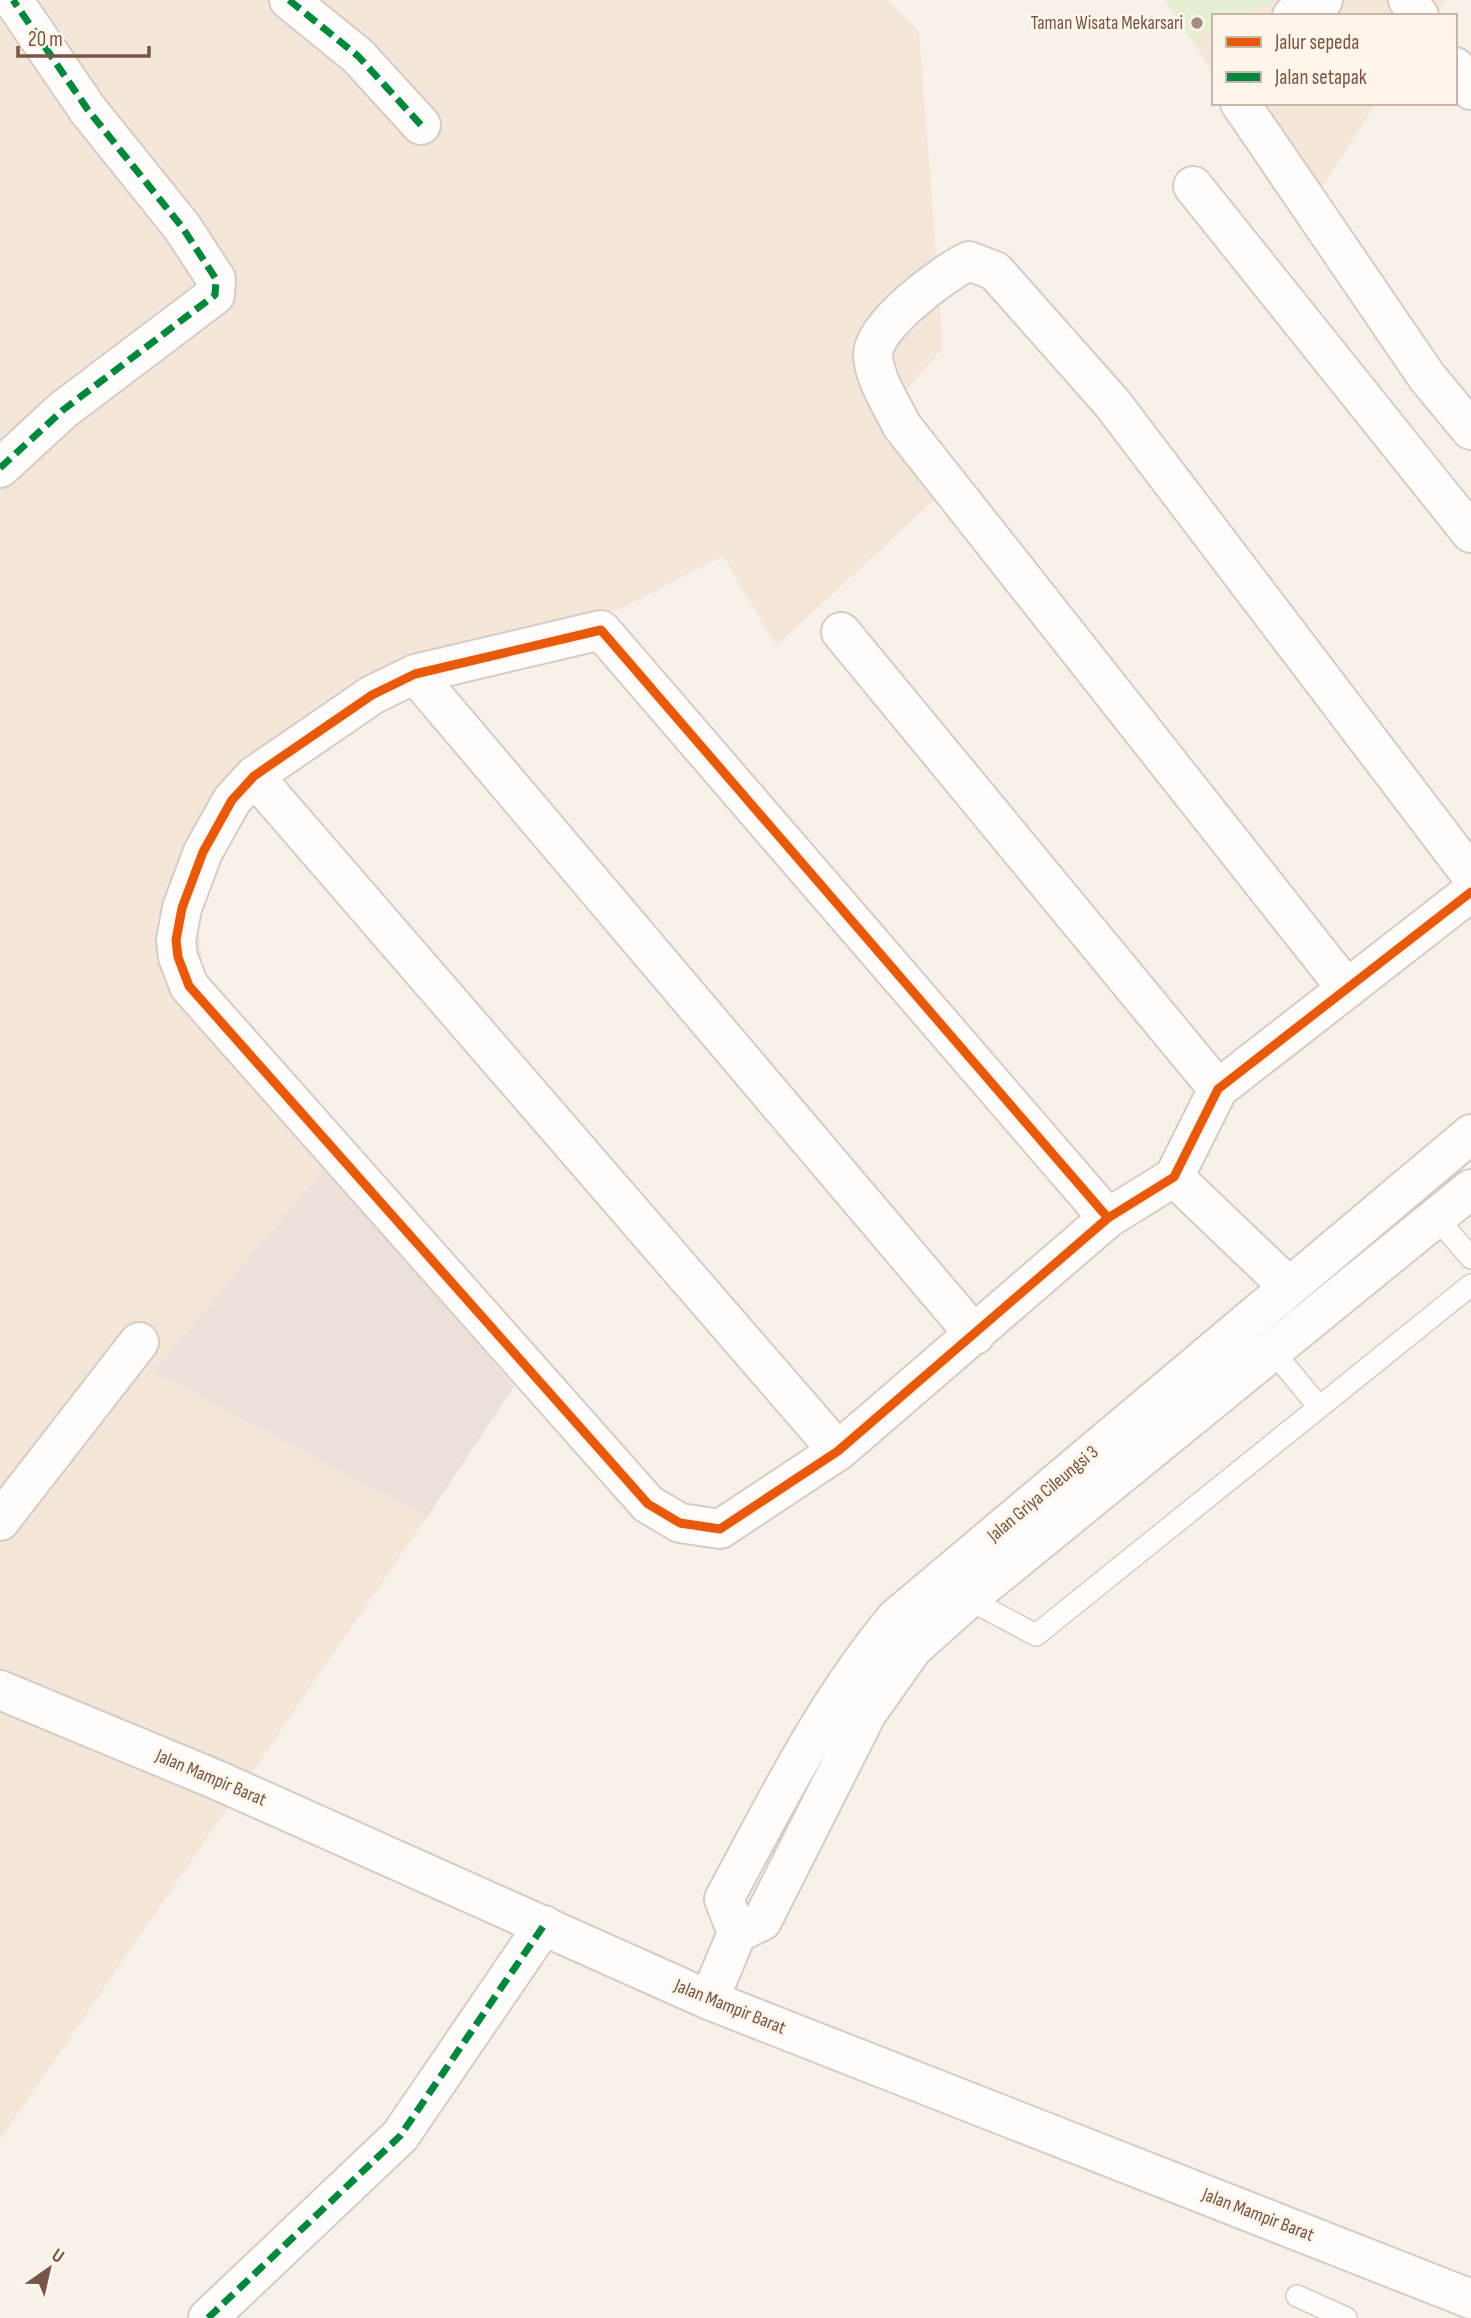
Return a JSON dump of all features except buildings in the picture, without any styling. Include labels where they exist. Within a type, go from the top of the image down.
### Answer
[{"type":"street","points":[[0,468],[63,410],[215,295],[216,279],[182,228],[88,110],[13,0]]},
{"type":"street","points":[[289,0],[358,55],[421,125]]},
{"type":"street","points":[[1296,14],[1323,0]]},
{"type":"street","points":[[1457,71],[1471,90]]},
{"type":"street","points":[[1241,105],[1427,377],[1471,430]]},
{"type":"street","points":[[1193,186],[1471,533]]},
{"type":"street","points":[[1347,989],[902,426],[881,382],[873,354],[880,335],[912,302],[951,269],[969,261],[995,271],[1112,403],[1471,875]]},
{"type":"street","points":[[1108,1218],[601,630],[415,674],[372,695],[254,776],[232,800],[203,852],[182,908],[176,940],[178,957],[189,986],[648,1504],[680,1522],[720,1529],[838,1451],[1108,1218],[1174,1177],[1218,1089],[1471,892]]},
{"type":"street","points":[[841,632],[1218,1089]]},
{"type":"street","points":[[415,674],[975,1335]]},
{"type":"street","points":[[254,776],[838,1451]]},
{"type":"street","name":"Jalan Griya Cileungsi 3","points":[[709,2000],[737,1933],[724,1899],[824,1715],[860,1661],[896,1618],[957,1587],[1248,1320],[1471,1134]]},
{"type":"street","points":[[1174,1177],[1288,1286]]},
{"type":"street","points":[[957,1587],[1272,1350],[1471,1189]]},
{"type":"street","points":[[1248,1320],[1272,1350]]},
{"type":"street","points":[[0,1521],[139,1342]]},
{"type":"street","name":"Jalan Mampir Barat","points":[[0,1690],[217,1780],[709,2000],[1466,2305]]},
{"type":"street","points":[[208,2318],[400,2136],[544,1925]]},
{"type":"lane","points":[[1436,1217],[1471,1258]]},
{"type":"lane","points":[[957,1587],[1036,1635],[1190,1508],[1471,1285]]},
{"type":"lane","points":[[1272,1350],[1319,1407]]},
{"type":"lane","points":[[1297,2296],[1346,2318]]},
{"type":"shaded area","points":[[0,0],[888,0],[919,31],[943,348],[902,394],[943,492],[776,646],[723,556],[621,609],[404,663],[275,763],[197,906],[207,1021],[328,1165],[154,1371],[427,1517],[0,2140]]},
{"type":"shaded area","points":[[1275,0],[1445,0],[1436,14],[1246,14]]},
{"type":"shaded area","points":[[1212,30],[1212,73],[1192,40]]},
{"type":"shaded area","points":[[1231,105],[1376,105],[1300,221]]},
{"type":"shaded area","points":[[328,1165],[514,1386],[427,1517],[154,1371]]},
{"type":"green space","name":"Taman Wisata Mekarsari","points":[[1164,0],[1275,0],[1246,14],[1212,14],[1212,30],[1192,40]]},
{"type":"marked path","points":[[0,468],[63,410],[215,295],[216,279],[182,227],[88,110],[13,0]]},
{"type":"marked path","points":[[289,0],[358,56],[421,125]]},
{"type":"marked path","points":[[208,2318],[400,2136],[544,1925]]},
{"type":"cycle path","points":[[1108,1218],[601,630],[415,674],[372,695],[254,776],[232,800],[203,852],[182,908],[176,940],[178,957],[189,986],[648,1504],[680,1523],[720,1529],[838,1451],[1108,1218],[1174,1177],[1218,1089],[1471,892]]},
{"type":"place","name":"Taman Wisata Mekarsari","points":[[1197,23]]}]
